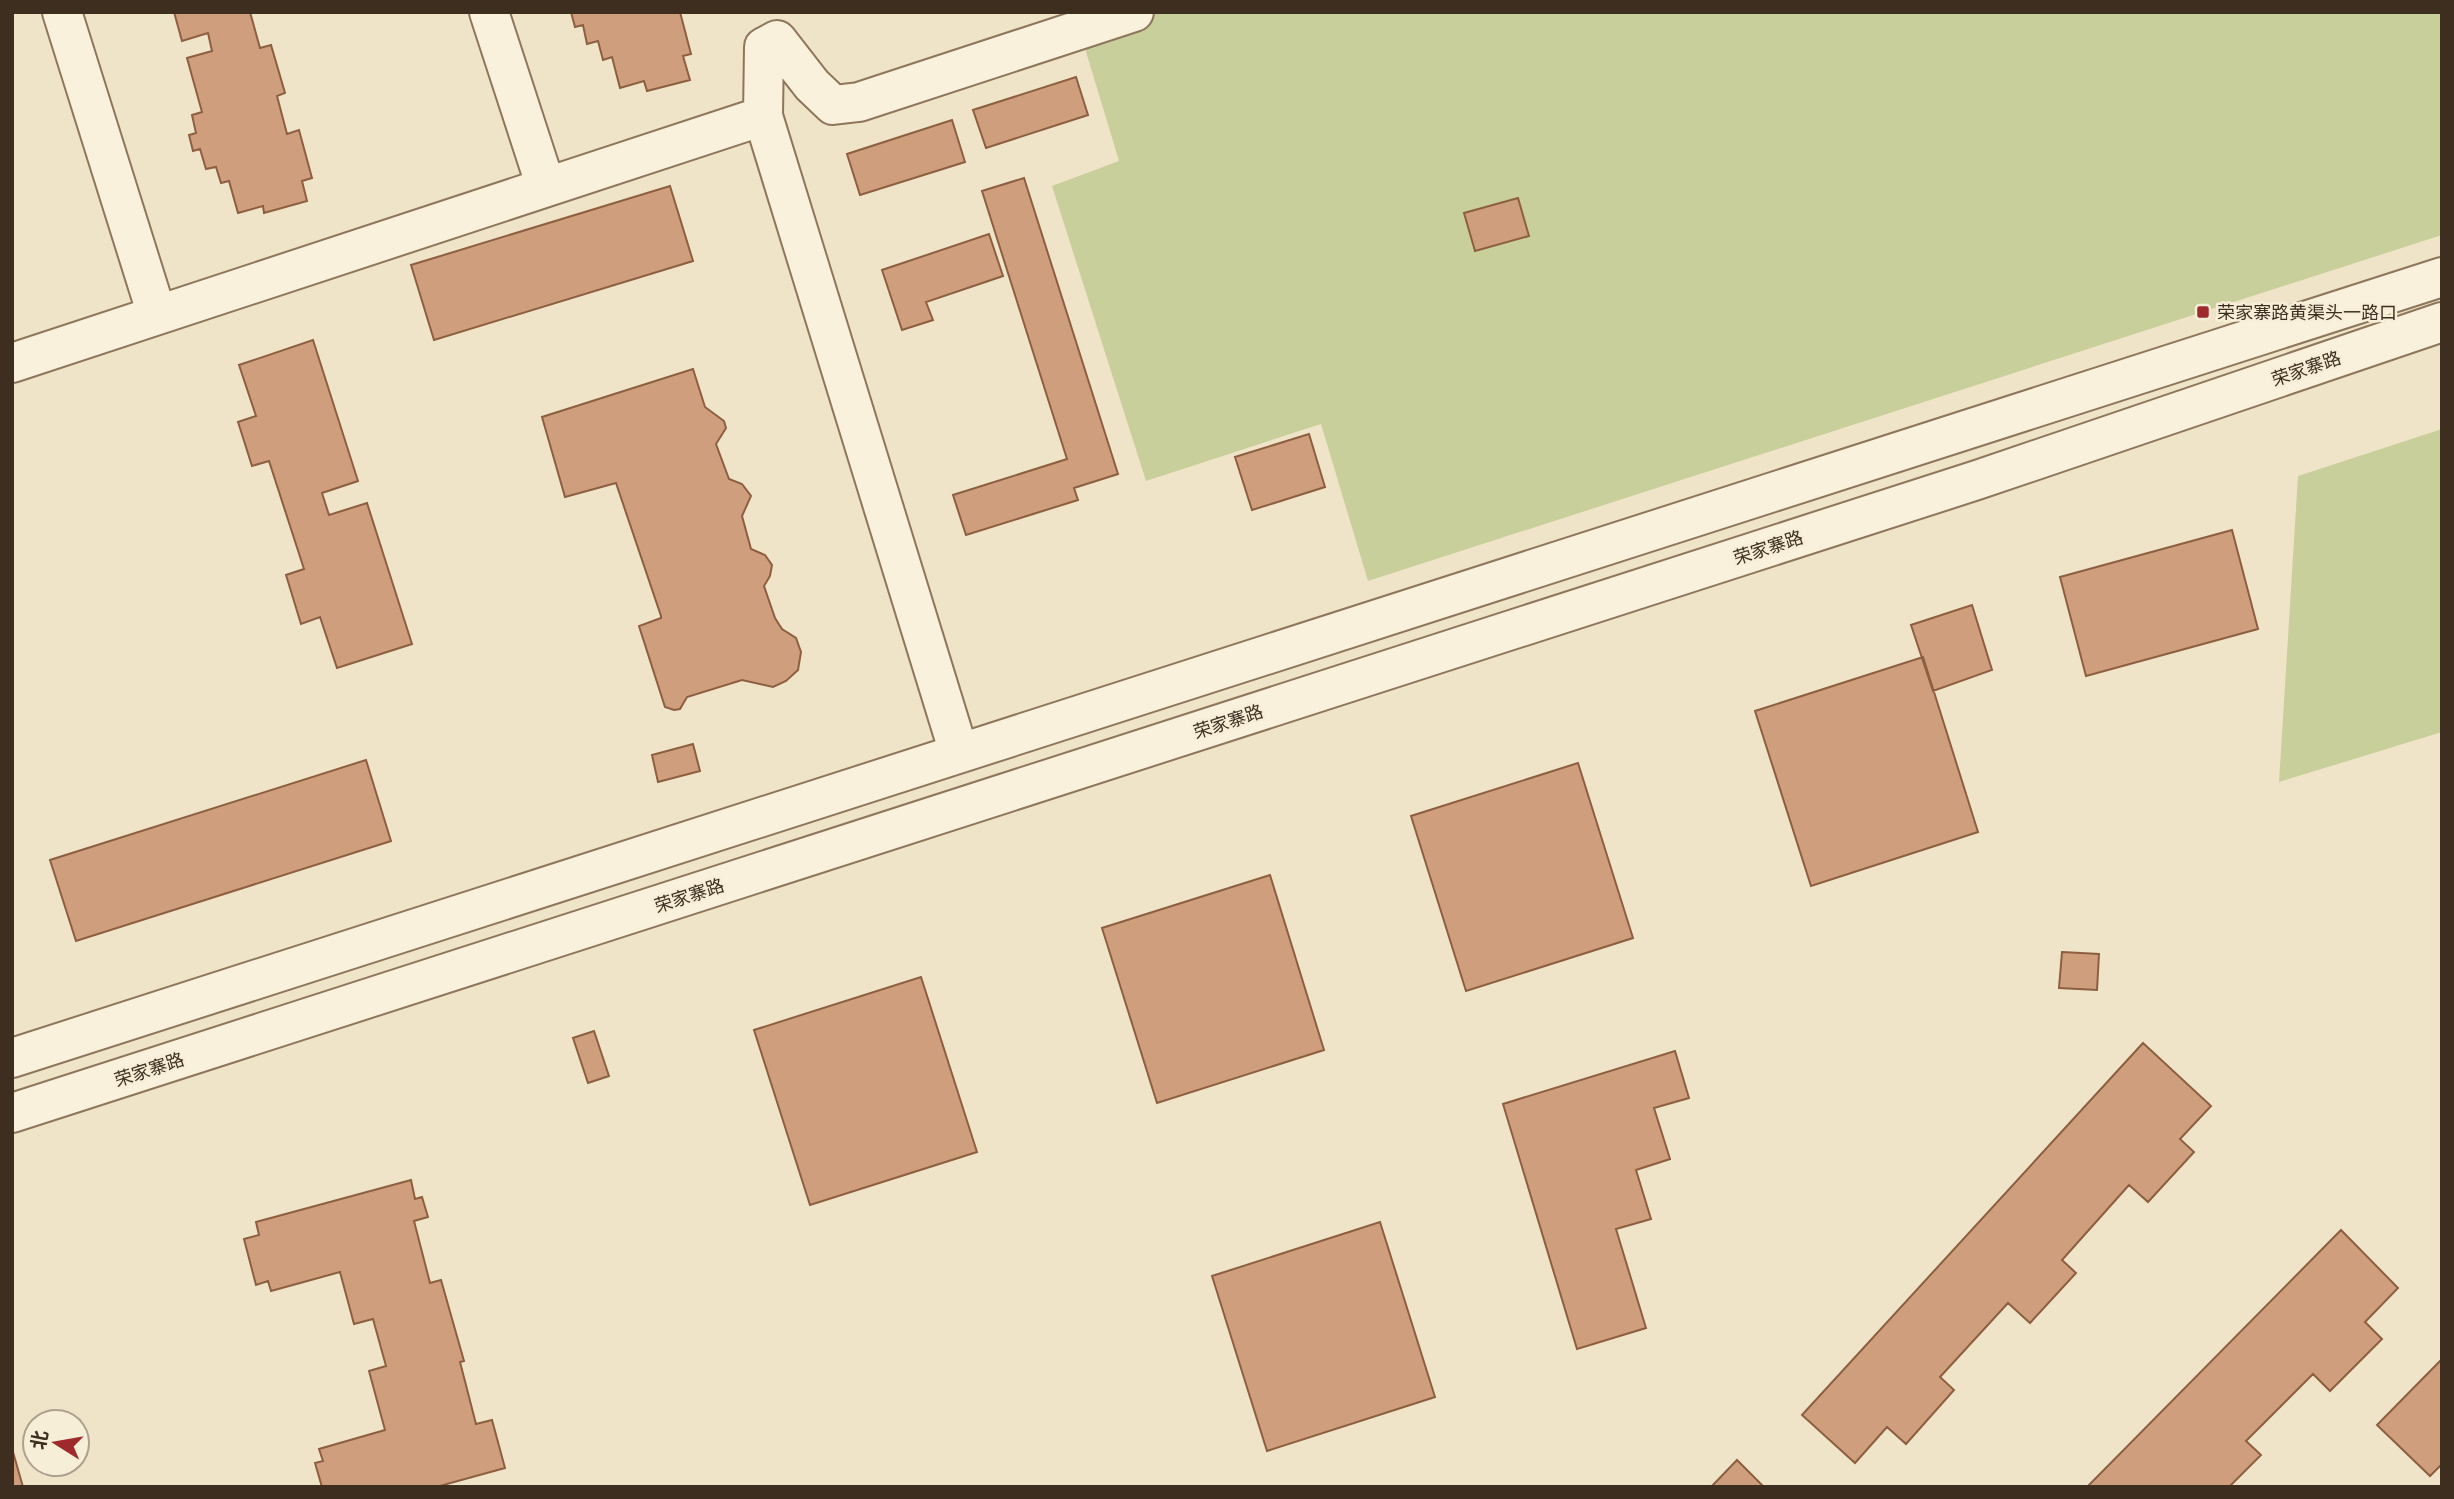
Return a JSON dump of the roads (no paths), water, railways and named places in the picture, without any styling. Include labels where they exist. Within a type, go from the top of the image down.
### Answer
[{"type":"street","points":[[62,12],[157,315]]},
{"type":"street","points":[[489,12],[546,187]]},
{"type":"street","points":[[959,753],[763,116],[764,47],[778,40],[813,85],[833,105],[859,102],[1134,12]]},
{"type":"street","points":[[12,363],[763,116]]},
{"type":"street","points":[[12,1058],[2442,277]]},
{"type":"street","name":"荣家寨路","points":[[12,1113],[1977,480],[2442,322]]},
{"type":"place","name":"荣家寨路黄渠头一路口","points":[[2203,312]]}]
